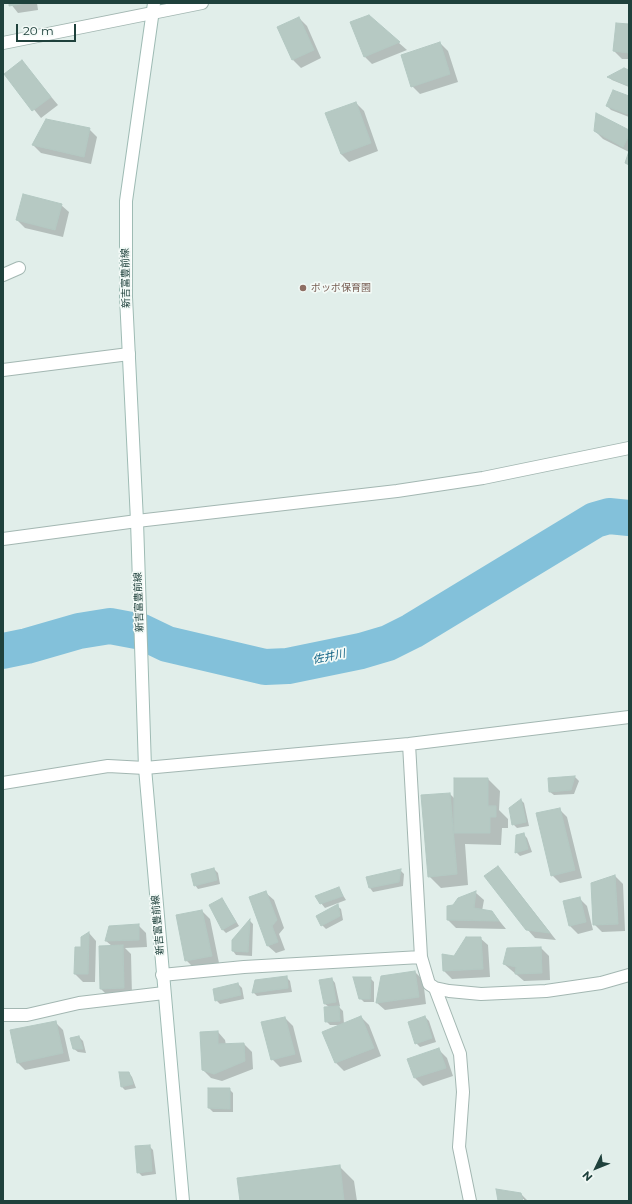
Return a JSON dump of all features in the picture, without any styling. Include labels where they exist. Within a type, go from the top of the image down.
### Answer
[{"type":"street","points":[[3,43],[152,8],[202,3]]},
{"type":"street","name":"新吉富豊前線","points":[[152,8],[126,202],[126,297],[137,521],[145,768],[183,1201]]},
{"type":"street","points":[[3,275],[19,268]]},
{"type":"street","points":[[3,370],[129,354]]},
{"type":"street","points":[[3,539],[137,521],[397,491],[483,478],[629,448]]},
{"type":"street","points":[[3,783],[108,766],[145,768],[409,744],[629,716]]},
{"type":"street","points":[[409,744],[421,957],[430,984],[435,988],[449,992],[481,994],[546,991],[601,983],[629,975]]},
{"type":"street","points":[[162,975],[244,967],[421,957]]},
{"type":"street","points":[[435,988],[460,1054],[463,1092],[459,1148],[470,1201]]},
{"type":"street","points":[[3,1015],[27,1015],[79,1003],[164,993]]},
{"type":"building","points":[[9,3],[26,3],[9,6]]},
{"type":"building","points":[[369,15],[400,42],[364,57],[350,22]]},
{"type":"building","points":[[299,17],[314,50],[292,60],[277,27]]},
{"type":"building","points":[[616,23],[629,24],[629,53],[613,51]]},
{"type":"building","points":[[440,42],[450,74],[411,87],[401,55]]},
{"type":"building","points":[[22,60],[51,97],[32,111],[4,74]]},
{"type":"building","points":[[624,68],[629,70],[629,86],[607,77]]},
{"type":"building","points":[[613,90],[629,96],[627,114],[606,106]]},
{"type":"building","points":[[356,102],[371,143],[341,154],[325,113]]},
{"type":"building","points":[[596,113],[629,130],[629,135],[623,147],[594,131]]},
{"type":"building","points":[[46,119],[90,128],[84,157],[32,145]]},
{"type":"building","points":[[629,151],[629,165],[625,163]]},
{"type":"building","points":[[23,194],[62,204],[55,230],[16,220]]},
{"type":"building","points":[[575,776],[571,790],[549,792],[548,778]]},
{"type":"building","points":[[454,778],[488,778],[488,806],[496,806],[496,817],[490,817],[490,833],[454,833]]},
{"type":"building","points":[[450,793],[457,874],[428,877],[421,795]]},
{"type":"building","points":[[521,799],[526,822],[512,825],[509,808]]},
{"type":"building","points":[[560,808],[575,870],[551,876],[536,813]]},
{"type":"building","points":[[524,833],[528,849],[515,853],[516,835]]},
{"type":"building","points":[[498,866],[550,933],[526,930],[484,876]]},
{"type":"building","points":[[214,868],[217,880],[194,886],[191,874]]},
{"type":"building","points":[[401,869],[399,882],[369,888],[366,877]]},
{"type":"building","points":[[615,875],[618,924],[593,925],[591,883]]},
{"type":"building","points":[[339,887],[343,896],[320,904],[315,896]]},
{"type":"building","points":[[266,891],[277,920],[272,926],[278,942],[267,946],[249,897]]},
{"type":"building","points":[[476,891],[474,908],[492,911],[499,921],[447,920],[447,906],[453,905],[458,898]]},
{"type":"building","points":[[580,897],[586,922],[569,926],[563,901]]},
{"type":"building","points":[[222,898],[236,922],[222,930],[209,905]]},
{"type":"building","points":[[338,904],[340,916],[321,926],[316,916]]},
{"type":"building","points":[[202,910],[212,956],[185,961],[176,915]]},
{"type":"building","points":[[250,919],[248,952],[232,951],[232,940]]},
{"type":"building","points":[[139,924],[139,940],[105,941],[109,926]]},
{"type":"building","points":[[89,932],[88,974],[74,974],[75,947],[81,947],[81,937]]},
{"type":"building","points":[[466,937],[481,937],[483,969],[443,971],[442,954],[454,956]]},
{"type":"building","points":[[123,945],[124,988],[100,989],[99,946]]},
{"type":"building","points":[[541,947],[542,973],[515,974],[516,967],[503,964],[507,948]]},
{"type":"building","points":[[415,971],[419,997],[376,1003],[381,976]]},
{"type":"building","points":[[287,976],[288,988],[252,993],[255,980]]},
{"type":"building","points":[[353,977],[371,977],[370,999],[359,999]]},
{"type":"building","points":[[332,978],[336,1002],[324,1004],[319,980]]},
{"type":"building","points":[[238,983],[241,995],[215,1001],[213,989]]},
{"type":"building","points":[[339,1006],[340,1021],[325,1022],[324,1007]]},
{"type":"building","points":[[361,1016],[374,1048],[335,1063],[322,1032]]},
{"type":"building","points":[[425,1016],[432,1038],[415,1044],[408,1022]]},
{"type":"building","points":[[285,1017],[295,1054],[271,1060],[261,1022]]},
{"type":"building","points":[[56,1021],[63,1053],[17,1063],[10,1030]]},
{"type":"building","points":[[218,1031],[218,1044],[244,1043],[245,1061],[214,1074],[202,1070],[200,1032]]},
{"type":"building","points":[[79,1036],[83,1049],[73,1049],[70,1038]]},
{"type":"building","points":[[439,1048],[446,1068],[414,1078],[407,1059]]},
{"type":"building","points":[[119,1072],[129,1072],[133,1084],[121,1087]]},
{"type":"building","points":[[208,1088],[230,1088],[230,1109],[208,1108]]},
{"type":"building","points":[[150,1145],[152,1171],[137,1173],[135,1146]]},
{"type":"building","points":[[340,1165],[344,1201],[240,1201],[237,1178]]},
{"type":"building","points":[[496,1189],[521,1193],[523,1201],[498,1201]]},
{"type":"waterway","name":"佐井川","points":[[3,651],[27,646],[79,631],[110,626],[142,632],[167,644],[265,667],[288,666],[361,651],[388,643],[412,631],[595,520],[609,516],[629,518]]},
{"type":"place","name":"ポッポ保育園","points":[[303,288]]}]
